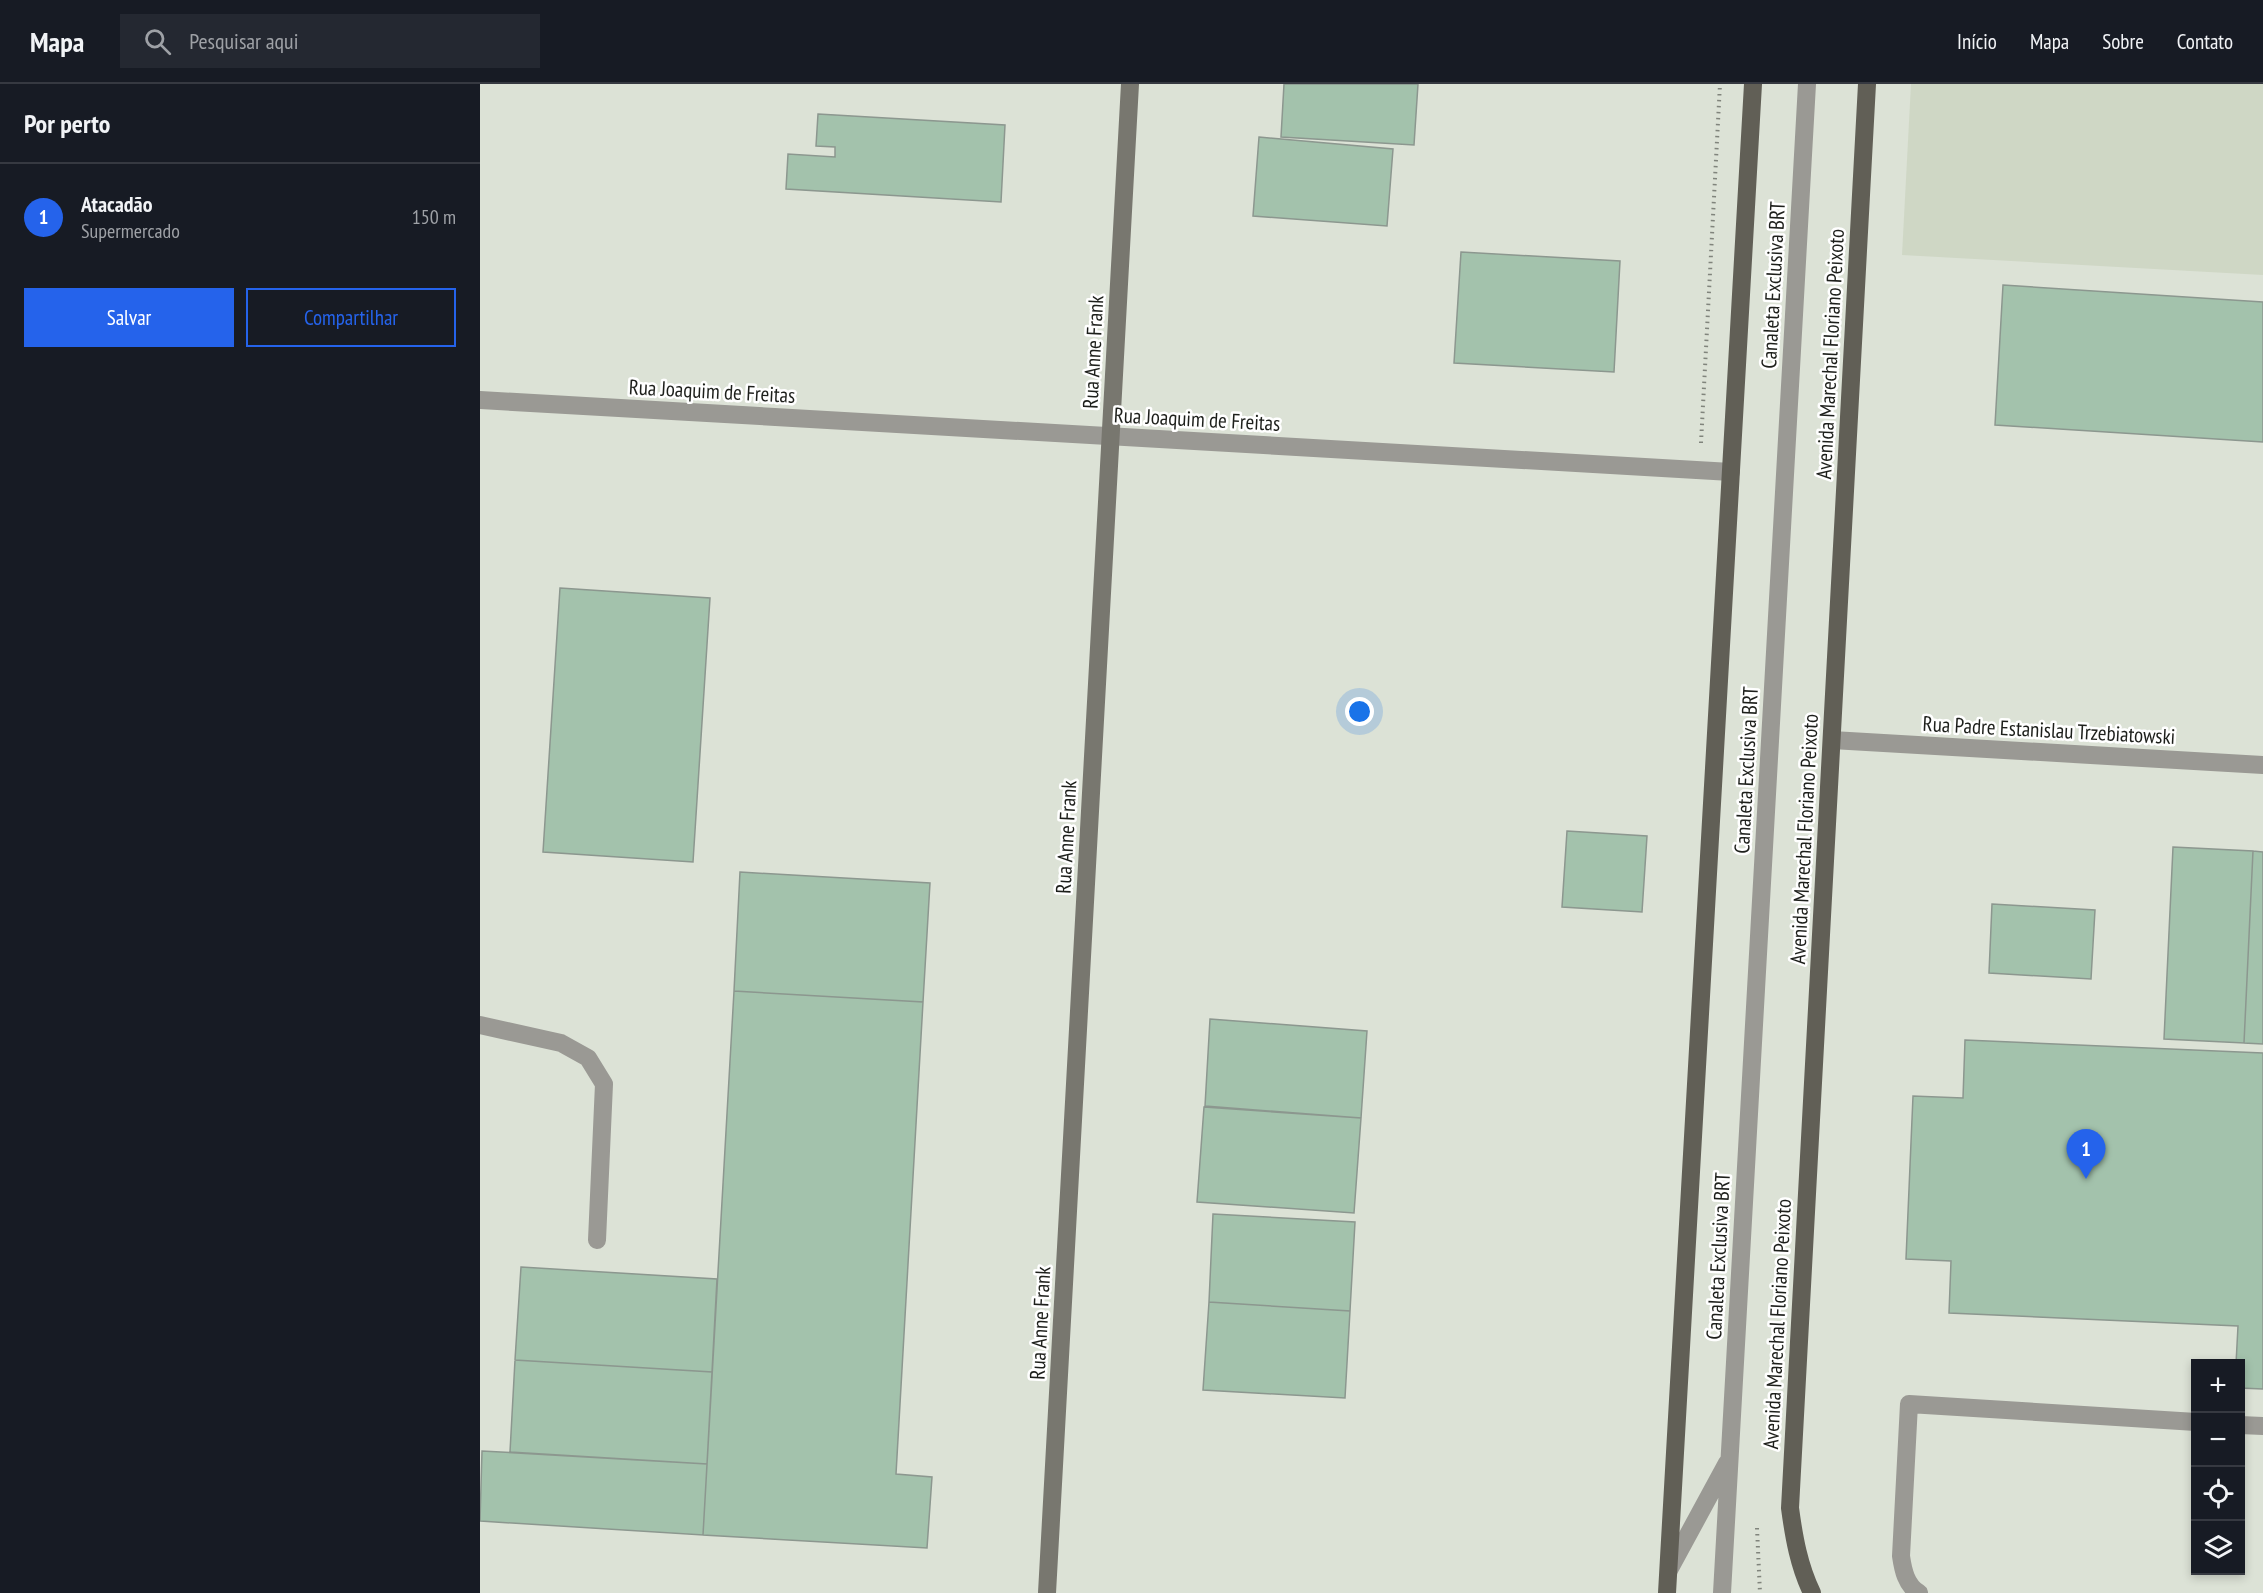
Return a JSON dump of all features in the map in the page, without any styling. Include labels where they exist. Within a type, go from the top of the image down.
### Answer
[{"type":"main road","name":"Rua Anne Frank","points":[[1047,1593],[1130,84]]},
{"type":"main road","points":[[1667,1593],[1753,84]]},
{"type":"main road","name":"Avenida Marechal Floriano Peixoto","points":[[1812,1593],[1805,1578],[1795,1542],[1790,1508],[1867,84]]},
{"type":"street","name":"Canaleta Exclusiva BRT","points":[[1722,1593],[1807,84]]},
{"type":"street","name":"Rua Joaquim de Freitas","points":[[480,400],[1731,472]]},
{"type":"street","name":"Rua Padre Estanislau Trzebiatowski","points":[[1832,740],[2263,765]]},
{"type":"street","points":[[480,1025],[561,1043],[588,1058],[604,1084],[597,1240]]},
{"type":"street","points":[[1919,1593],[1914,1590],[1903,1572],[1901,1556],[1909,1404],[2191,1422]]},
{"type":"street","points":[[2245,1425],[2263,1426]]},
{"type":"street","name":"Canaleta Exclusiva BRT","points":[[1669,1570],[1729,1459]]},
{"type":"path","points":[[1701,420],[1720,84]]},
{"type":"path","points":[[1756,1521],[1760,1593]]},
{"type":"shaded area","points":[[1911,84],[2263,84],[2263,275],[1902,255]]},
{"type":"building","points":[[1284,84],[1418,84],[1414,145],[1281,137]]},
{"type":"building","points":[[818,114],[1005,125],[1001,202],[786,189],[788,154],[835,157],[835,147],[816,146]]},
{"type":"building","points":[[1259,137],[1393,149],[1387,226],[1253,216]]},
{"type":"building","points":[[1461,252],[1620,261],[1614,372],[1454,363]]},
{"type":"building","points":[[2003,285],[2263,302],[2263,442],[1995,425]]},
{"type":"building","points":[[560,588],[710,598],[693,862],[543,852]]},
{"type":"building","points":[[1567,831],[1647,836],[1642,912],[1562,907]]},
{"type":"building","points":[[2173,847],[2253,851],[2244,1043],[2164,1039]]},
{"type":"building","points":[[2253,851],[2263,852],[2263,1044],[2244,1043]]},
{"type":"building","points":[[740,872],[930,883],[923,1002],[734,991]]},
{"type":"building","points":[[1992,904],[2095,910],[2091,979],[1989,973]]},
{"type":"building","points":[[734,991],[923,1002],[896,1474],[932,1477],[927,1548],[703,1535]]},
{"type":"building","points":[[1210,1019],[1367,1031],[1361,1118],[1205,1106]]},
{"type":"building","points":[[1965,1040],[2263,1053],[2263,1389],[2245,1388],[2245,1359],[2236,1359],[2238,1326],[1949,1313],[1951,1261],[1906,1259],[1913,1096],[1963,1098]]},
{"type":"building","points":[[1204,1107],[1361,1118],[1354,1213],[1197,1202]]},
{"type":"building","points":[[1213,1214],[1355,1222],[1350,1311],[1209,1302]]},
{"type":"building","points":[[521,1267],[717,1279],[712,1372],[515,1360]]},
{"type":"building","points":[[1209,1302],[1350,1311],[1345,1398],[1203,1390]]},
{"type":"building","points":[[515,1360],[712,1372],[707,1464],[510,1452]]},
{"type":"building","points":[[482,1451],[707,1464],[703,1535],[480,1521]]},
{"type":"place","name":"Atacadão","points":[[2086,1179]]}]
